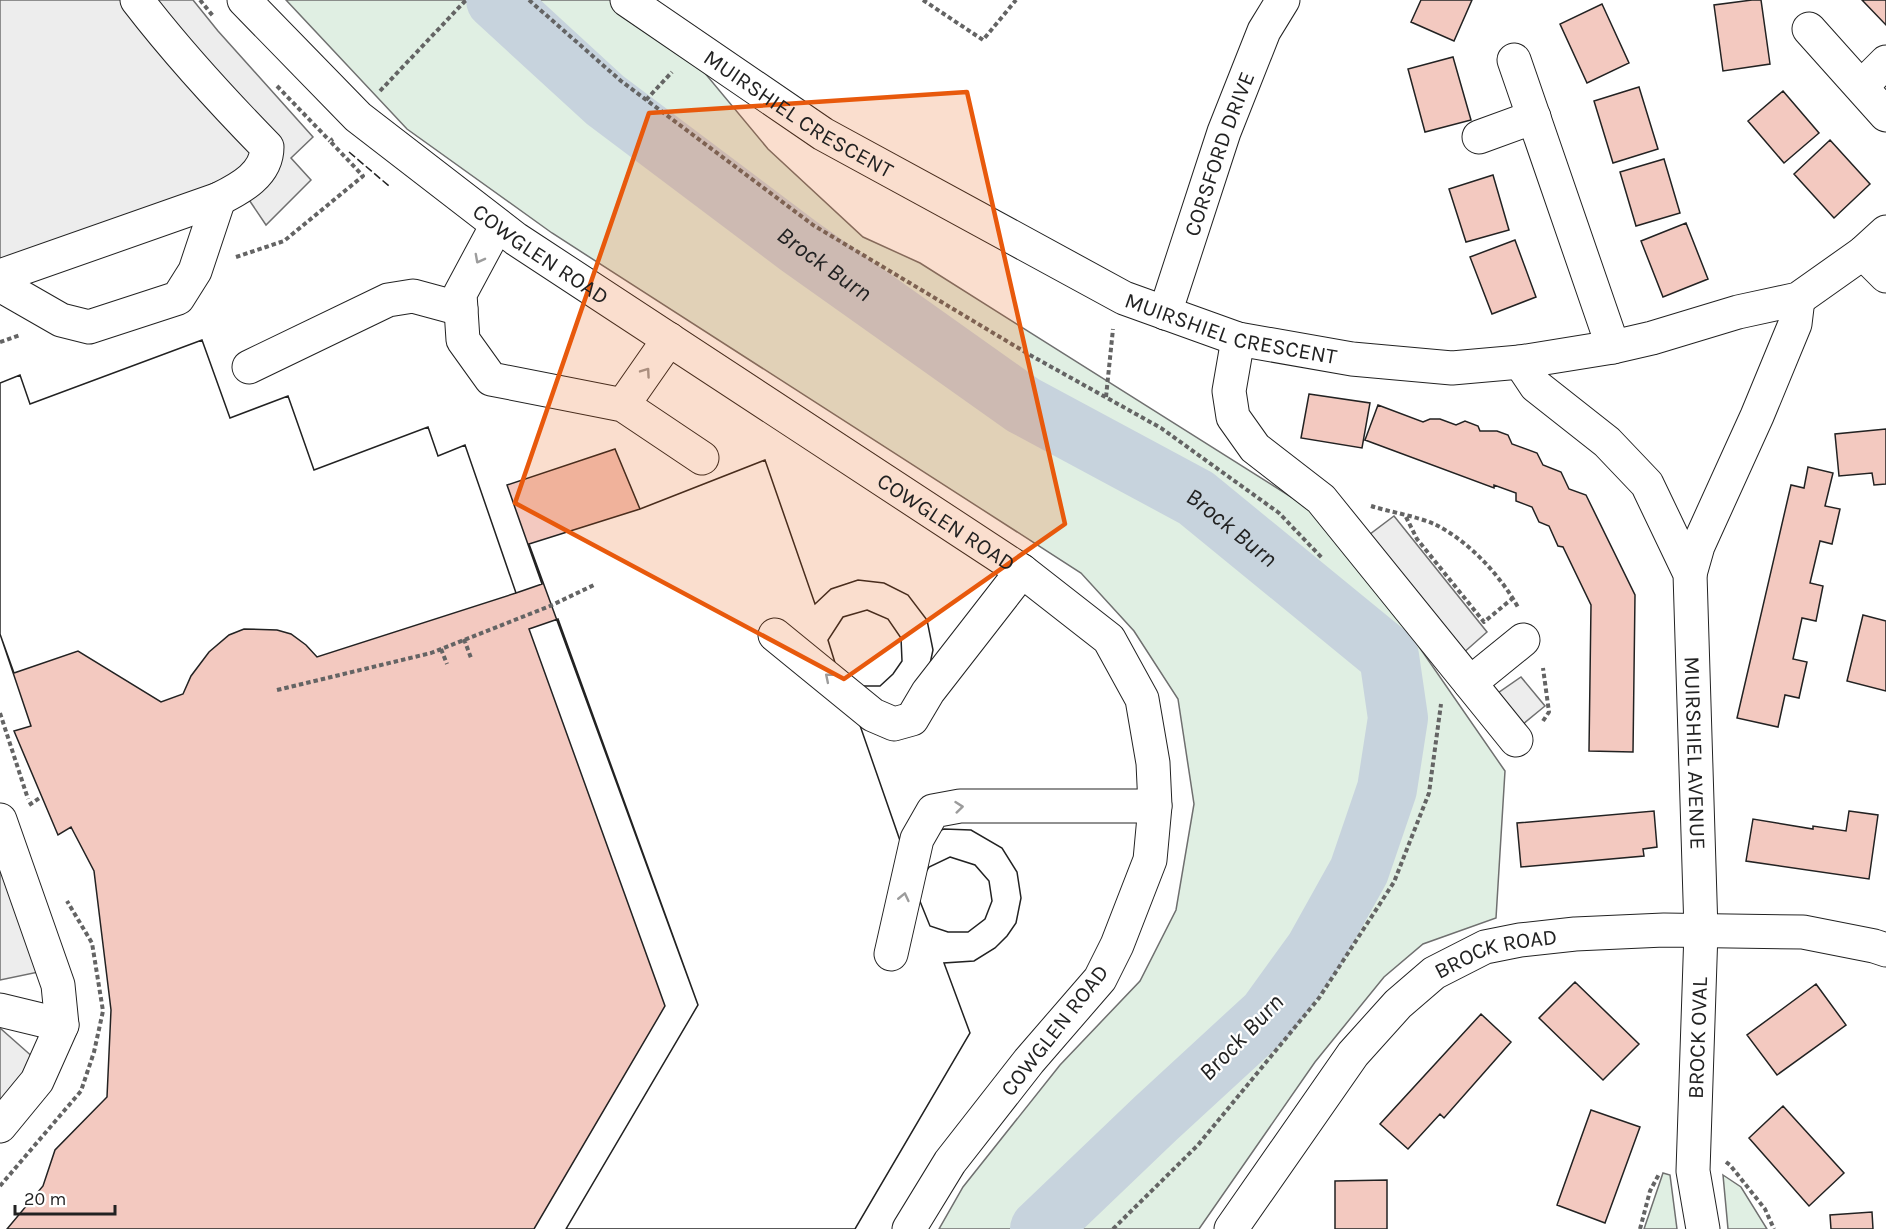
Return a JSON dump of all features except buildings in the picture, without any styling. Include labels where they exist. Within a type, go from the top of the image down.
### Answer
[{"type":"street","points":[[0,276],[219,199],[241,188],[255,176],[267,156],[267,147],[185,59],[137,0]]},
{"type":"street","name":"COWGLEN ROAD","points":[[244,0],[358,117],[497,225],[1022,571],[1109,639],[1142,699],[1154,763],[1155,806],[1150,860],[1118,945],[1100,979],[1029,1061],[950,1162],[909,1229]]},
{"type":"street","name":"MUIRSHIEL CRESCENT","points":[[627,0],[823,134],[1124,298],[1238,339],[1352,360],[1452,368],[1520,362],[1613,347],[1738,312],[1798,299],[1875,243]]},
{"type":"street","name":"CORSFORD DRIVE","points":[[1165,313],[1224,132],[1264,31],[1283,0]]},
{"type":"street","points":[[1809,29],[1886,115]]},
{"type":"street","points":[[1514,60],[1613,347]]},
{"type":"street","points":[[1862,86],[1886,62]]},
{"type":"street","points":[[1479,137],[1534,117]]},
{"type":"street","points":[[0,285],[61,320],[88,327],[178,297],[195,271],[219,199]]},
{"type":"street","points":[[497,225],[461,302],[464,340],[491,379],[623,405],[702,458]]},
{"type":"street","points":[[1875,243],[1886,276]]},
{"type":"street","points":[[249,367],[388,300],[412,296],[461,302]]},
{"type":"street","name":"MUIRSHIEL AVENUE","points":[[1701,931],[1690,574],[1698,546],[1757,416],[1795,324],[1798,299]]},
{"type":"street","points":[[623,405],[669,339]]},
{"type":"street","points":[[1238,339],[1229,392],[1233,417],[1255,448],[1321,499],[1516,740]]},
{"type":"street","name":"MUIRSHIEL AVENUE","points":[[1520,362],[1536,386],[1607,442],[1647,484],[1690,574]]},
{"type":"street","points":[[775,635],[873,715],[894,724],[912,719],[928,692],[1022,571]]},
{"type":"street","points":[[1470,683],[1529,637]]},
{"type":"street","points":[[891,954],[917,839],[933,811],[960,806],[1155,806]]},
{"type":"street","points":[[0,820],[58,984],[62,1025],[37,1081],[0,1126]]},
{"type":"street","name":"BROCK ROAD","points":[[1231,1229],[1353,1054],[1398,1004],[1434,973],[1485,948],[1520,940],[1575,934],[1664,930],[1803,932],[1886,950]]},
{"type":"street","name":"BROCK OVAL","points":[[1701,931],[1693,1171],[1703,1229]]},
{"type":"street","points":[[0,1010],[62,1025]]},
{"type":"path","points":[[397,71],[466,0]]},
{"type":"path","points":[[529,0],[621,81],[813,225],[1030,355],[1161,428],[1279,513],[1327,563]]},
{"type":"path","points":[[923,0],[983,40],[1016,0]]},
{"type":"path","points":[[1106,397],[1113,324]]},
{"type":"path","points":[[1326,505],[1339,497],[1434,524],[1473,550],[1510,592],[1529,637],[1549,712],[1539,727],[1516,740]]},
{"type":"path","points":[[1406,517],[1417,539],[1484,622],[1513,598]]},
{"type":"path","points":[[277,690],[430,653],[550,606],[596,584]]},
{"type":"path","points":[[464,639],[471,658]]},
{"type":"path","points":[[441,648],[447,664]]},
{"type":"path","points":[[1113,1229],[1198,1145],[1320,998],[1394,882],[1429,793],[1442,704],[1436,695]]},
{"type":"path","points":[[1693,1146],[1730,1165],[1765,1209],[1774,1229]]},
{"type":"highlighted area","points":[[967,92],[1065,524],[844,679],[515,503],[649,113]]},
{"type":"green space","points":[[286,0],[644,0],[768,149],[863,237],[920,263],[1307,507],[1386,599],[1505,771],[1496,918],[1423,944],[1384,977],[1315,1062],[1199,1229],[939,1229],[963,1187],[1060,1065],[1140,981],[1176,910],[1194,804],[1178,699],[1134,631],[1081,573],[552,233],[407,129]]},
{"type":"green space","points":[[1663,1173],[1670,1175],[1677,1229],[1644,1229]]},
{"type":"green space","points":[[1723,1175],[1741,1187],[1767,1229],[1728,1229]]},
{"type":"shaded area","points":[[0,0],[193,0],[313,137],[291,158],[311,180],[266,225],[241,188],[0,276]]},
{"type":"shaded area","points":[[1394,516],[1487,632],[1453,662],[1357,544]]},
{"type":"shaded area","points":[[1521,677],[1545,706],[1511,734],[1485,702]]},
{"type":"shaded area","points":[[0,832],[53,969],[0,980]]},
{"type":"shaded area","points":[[0,1028],[43,1066],[0,1126]]},
{"type":"waterway","name":"Brock Burn","points":[[496,0],[605,100],[799,246],[1023,405],[1196,498],[1389,656],[1398,718],[1387,789],[1359,871],[1315,950],[1268,1015],[1040,1229]]},
{"type":"fence","points":[[349,152],[389,186]]}]
